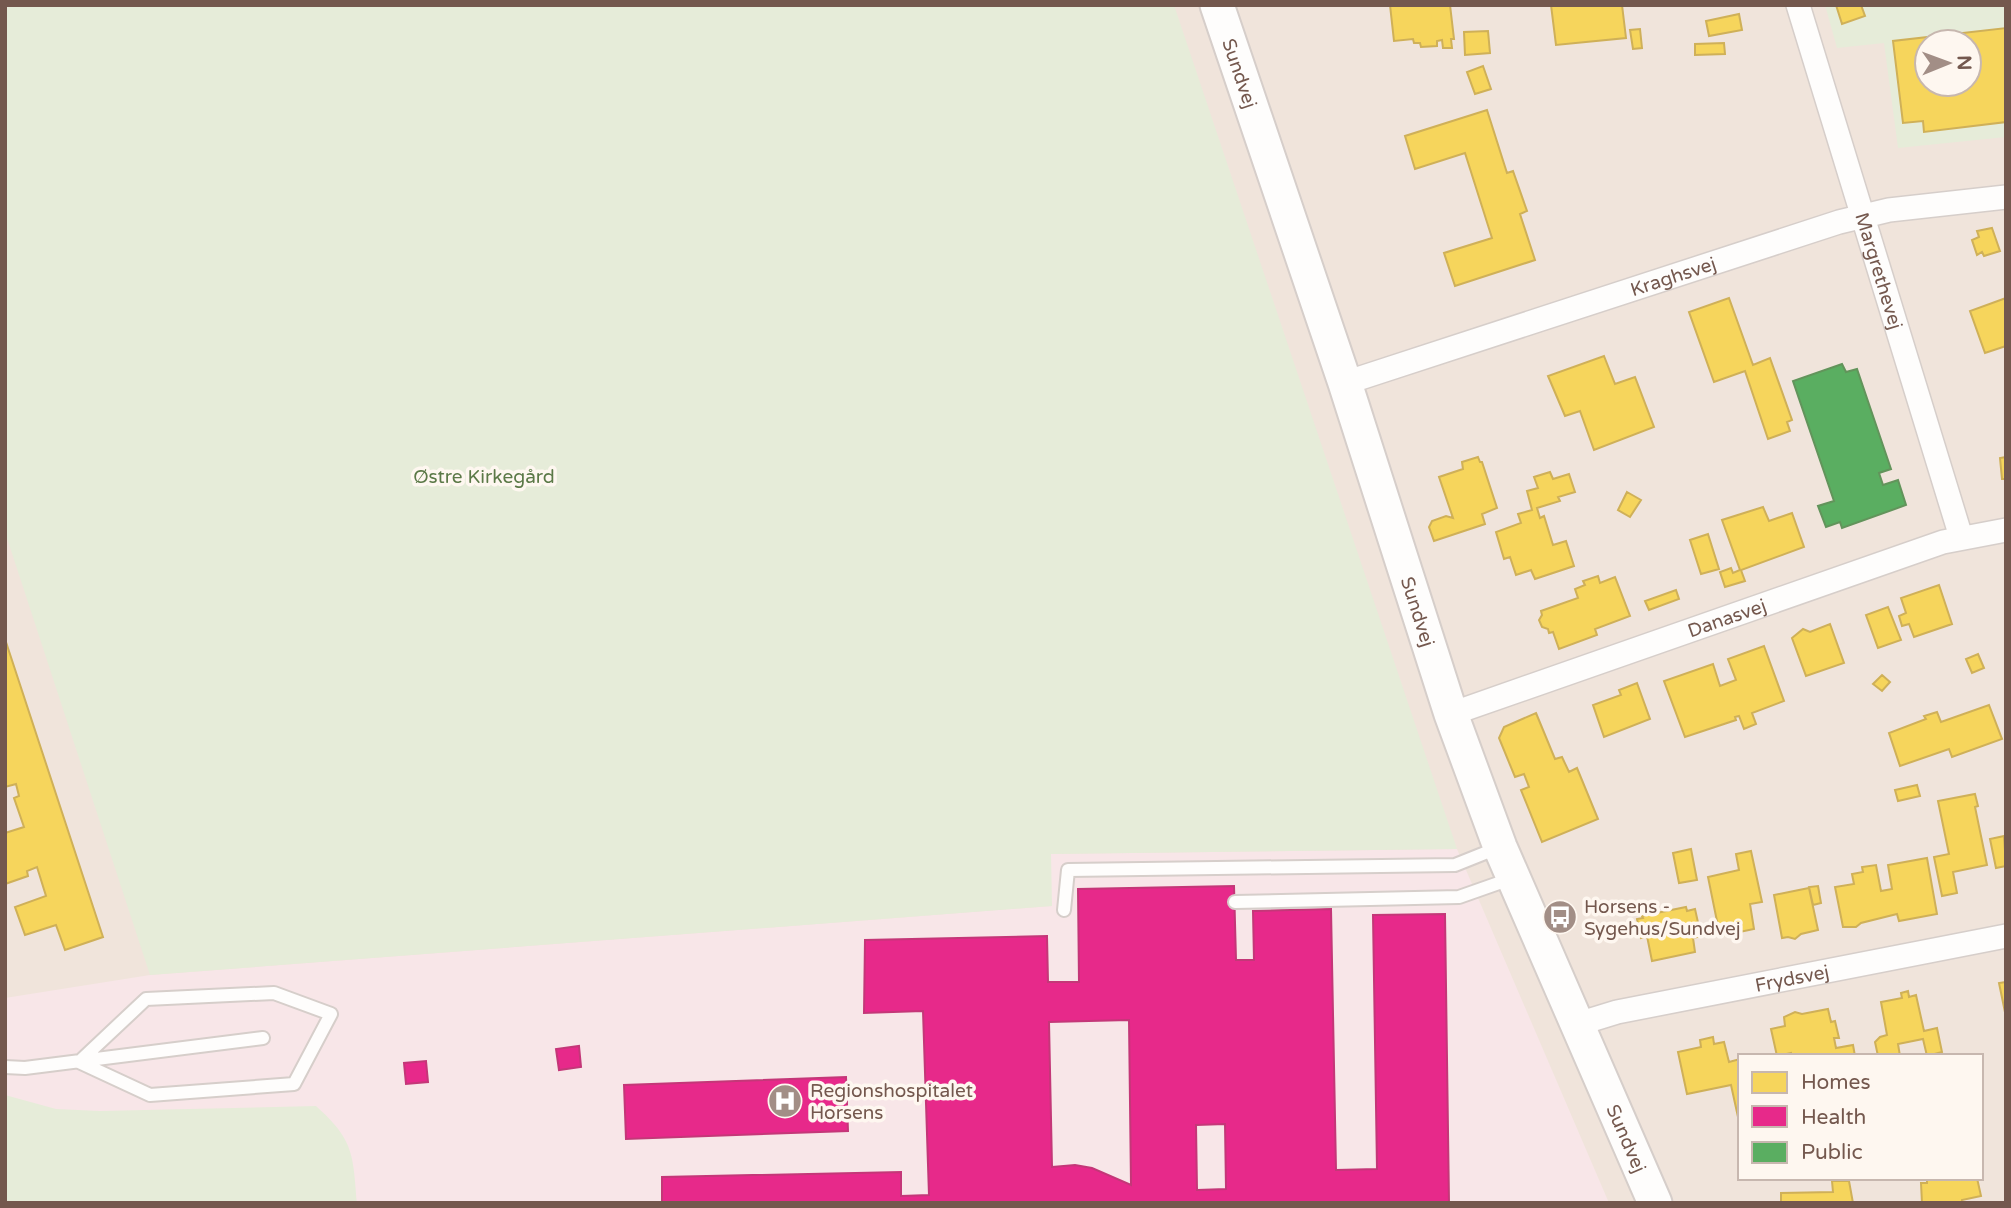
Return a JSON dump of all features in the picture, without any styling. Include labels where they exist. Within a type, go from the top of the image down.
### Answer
[{"type":"street","name":"Sundvej","points":[[1217,5],[1345,383],[1451,714],[1500,847],[1655,1203]]},
{"type":"street","name":"Margrethevej","points":[[1798,5],[1961,537]]},
{"type":"street","name":"Kraghsvej","points":[[1345,383],[1861,216],[1889,209],[2006,197]]},
{"type":"street","name":"Danasvej","points":[[1451,714],[1961,537],[2006,530]]},
{"type":"street","name":"Frydsvej","points":[[1578,1024],[1617,1013],[2006,936]]},
{"type":"lane","points":[[1064,910],[1068,870],[1455,865],[1500,847]]},
{"type":"lane","points":[[1235,902],[1459,897],[1513,877]]},
{"type":"lane","points":[[274,993],[331,1014],[295,1084],[150,1095],[79,1062],[146,999],[274,993]]},
{"type":"lane","points":[[5,1067],[25,1068],[79,1062],[263,1038]]},
{"type":"shaded area","points":[[5,5],[2006,5],[2006,1203],[5,1203]]},
{"type":"shaded area","name":"Regionshospitalet Horsens","points":[[1457,849],[1609,1203],[5,1203],[5,998],[150,975],[1051,906],[1051,854]]},
{"type":"green space","name":"Østre Kirkegård","points":[[5,5],[1174,5],[1457,849],[1051,854],[1052,906],[150,975],[5,532]]},
{"type":"green space","points":[[1825,5],[2006,5],[2006,137],[1898,148],[1884,43],[1837,48]]},
{"type":"green space","points":[[5,1095],[56,1109],[100,1111],[316,1106],[345,1139],[352,1160],[357,1203],[5,1203]]},
{"type":"building: Homes","points":[[1390,5],[1450,5],[1454,39],[1451,39],[1452,48],[1443,48],[1442,40],[1437,41],[1437,46],[1421,47],[1420,43],[1414,43],[1413,39],[1394,41]]},
{"type":"building: Homes","points":[[1551,5],[1622,5],[1626,38],[1556,45]]},
{"type":"building: Homes","points":[[1836,5],[1861,5],[1865,16],[1842,24]]},
{"type":"building: Homes","points":[[1739,14],[1742,30],[1709,36],[1706,21]]},
{"type":"building: Homes","points":[[2006,28],[2006,122],[1924,132],[1923,121],[1903,123],[1893,41],[1913,39],[1913,98],[1983,98],[1983,31]]},
{"type":"building: Homes","points":[[1640,29],[1642,48],[1633,49],[1630,30]]},
{"type":"building: Homes","points":[[1488,31],[1490,53],[1465,55],[1464,32]]},
{"type":"building: Homes","points":[[1724,43],[1725,54],[1695,55],[1695,44]]},
{"type":"building: Homes","points":[[1483,66],[1491,89],[1475,94],[1467,72]]},
{"type":"building: Homes","points":[[1487,110],[1507,173],[1513,171],[1527,211],[1520,214],[1535,260],[1455,286],[1444,253],[1492,238],[1465,153],[1415,169],[1405,136]]},
{"type":"building: Homes","points":[[1992,228],[2000,251],[1984,256],[1982,252],[1977,255],[1972,240],[1979,237],[1977,231]]},
{"type":"building: Homes","points":[[1729,298],[1753,365],[1770,358],[1792,420],[1787,422],[1790,431],[1768,439],[1745,371],[1714,382],[1689,312]]},
{"type":"building: Homes","points":[[2006,298],[2006,346],[1985,353],[1970,311]]},
{"type":"building: Homes","points":[[1604,356],[1615,384],[1635,377],[1654,427],[1594,450],[1580,411],[1565,416],[1548,376]]},
{"type":"building: Homes","points":[[1478,457],[1497,508],[1482,514],[1485,524],[1434,541],[1429,527],[1432,521],[1446,516],[1453,518],[1439,477],[1463,469],[1462,462]]},
{"type":"building: Homes","points":[[2006,457],[2006,479],[2002,479],[2000,458]]},
{"type":"building: Homes","points":[[1550,472],[1553,479],[1569,474],[1575,492],[1558,497],[1560,501],[1537,508],[1540,518],[1544,516],[1553,545],[1566,541],[1574,566],[1535,579],[1531,570],[1516,575],[1510,557],[1504,559],[1496,532],[1521,523],[1518,514],[1532,510],[1527,491],[1538,488],[1534,477]]},
{"type":"building: Homes","points":[[1627,492],[1641,500],[1630,517],[1618,510]]},
{"type":"building: Homes","points":[[1763,507],[1769,521],[1792,513],[1804,547],[1741,570],[1745,581],[1725,587],[1720,572],[1731,568],[1733,573],[1740,570],[1722,520]]},
{"type":"building: Homes","points":[[1708,534],[1719,569],[1701,574],[1690,540]]},
{"type":"building: Homes","points":[[1598,576],[1600,583],[1615,577],[1630,616],[1595,629],[1597,635],[1559,649],[1553,632],[1549,633],[1548,629],[1542,627],[1539,620],[1541,611],[1578,598],[1575,589],[1585,585],[1583,581]]},
{"type":"building: Homes","points":[[1939,585],[1952,624],[1914,637],[1909,624],[1902,626],[1899,616],[1906,613],[1901,598]]},
{"type":"building: Homes","points":[[1676,590],[1679,599],[1649,610],[1645,601]]},
{"type":"building: Homes","points":[[1888,607],[1901,640],[1878,648],[1866,615]]},
{"type":"building: Homes","points":[[1830,624],[1844,663],[1806,676],[1792,638],[1803,629],[1810,632]]},
{"type":"building: Homes","points":[[5,639],[103,937],[65,950],[56,925],[25,935],[15,907],[46,896],[37,867],[27,871],[28,876],[5,884],[5,833],[24,827],[14,798],[19,796],[16,784],[5,787]]},
{"type":"building: Homes","points":[[1764,646],[1784,701],[1752,713],[1756,724],[1744,729],[1739,716],[1735,717],[1736,720],[1685,737],[1664,681],[1713,664],[1720,686],[1736,680],[1728,659]]},
{"type":"building: Homes","points":[[1978,654],[1984,668],[1972,673],[1966,659]]},
{"type":"building: Homes","points":[[1882,675],[1890,682],[1882,691],[1873,684]]},
{"type":"building: Homes","points":[[1637,683],[1650,719],[1604,737],[1593,705],[1621,695],[1619,690]]},
{"type":"building: Homes","points":[[1989,705],[2002,739],[1952,757],[1949,749],[1900,766],[1889,733],[1937,712],[1941,722]]},
{"type":"building: Homes","points":[[1536,713],[1555,759],[1562,757],[1569,772],[1577,768],[1598,819],[1542,842],[1521,790],[1529,787],[1524,774],[1515,777],[1499,738],[1504,727]]},
{"type":"building: Homes","points":[[1917,785],[1920,796],[1898,801],[1895,790]]},
{"type":"building: Homes","points":[[1975,794],[1978,806],[1975,807],[1987,865],[1953,872],[1957,893],[1942,896],[1934,857],[1949,854],[1938,801]]},
{"type":"building: Homes","points":[[2004,836],[2006,866],[1996,868],[1990,839]]},
{"type":"building: Homes","points":[[1691,849],[1697,880],[1679,883],[1673,853]]},
{"type":"building: Homes","points":[[1751,851],[1762,902],[1750,904],[1754,929],[1720,936],[1708,877],[1739,870],[1736,854]]},
{"type":"building: Homes","points":[[1927,858],[1937,914],[1899,921],[1897,914],[1861,923],[1856,927],[1843,927],[1835,887],[1854,884],[1852,874],[1863,872],[1862,867],[1876,865],[1881,891],[1892,889],[1888,865]]},
{"type":"building: Homes","points":[[1818,886],[1821,903],[1813,905],[1809,887]]},
{"type":"building: Homes","points":[[1809,888],[1818,930],[1801,934],[1795,939],[1782,938],[1774,895]]},
{"type":"building: Homes","points":[[1686,907],[1687,911],[1695,909],[1701,936],[1693,938],[1695,952],[1652,961],[1647,936],[1641,938],[1637,919]]},
{"type":"building: Homes","points":[[2006,982],[2006,1017],[1999,983]]},
{"type":"building: Homes","points":[[1908,991],[1909,997],[1916,995],[1924,1031],[1937,1028],[1942,1052],[1927,1054],[1923,1039],[1898,1044],[1900,1054],[1878,1054],[1875,1042],[1887,1035],[1881,1002],[1902,998],[1901,993]]},
{"type":"building: Homes","points":[[1828,1009],[1831,1022],[1835,1021],[1839,1038],[1834,1038],[1836,1048],[1853,1045],[1855,1054],[1777,1054],[1771,1029],[1785,1026],[1784,1017],[1795,1012],[1802,1014]]},
{"type":"building: Homes","points":[[1713,1037],[1714,1044],[1724,1042],[1729,1062],[1738,1060],[1738,1117],[1731,1085],[1687,1094],[1678,1052],[1701,1047],[1700,1040]]},
{"type":"building: Homes","points":[[1927,1180],[1977,1180],[1981,1196],[1962,1200],[1962,1203],[1922,1203],[1921,1183],[1927,1183]]},
{"type":"building: Homes","points":[[1832,1181],[1849,1181],[1853,1203],[1781,1203],[1781,1193],[1833,1192]]},
{"type":"building: Health","points":[[1234,886],[1236,960],[1254,960],[1253,911],[1331,909],[1336,1170],[1377,1169],[1373,915],[1445,914],[1449,1203],[662,1203],[662,1177],[901,1172],[901,1196],[929,1195],[923,1011],[864,1013],[865,940],[1047,936],[1048,982],[1079,982],[1078,889]],"holes":[[[1129,1020],[1131,1185],[1092,1168],[1075,1165],[1052,1167],[1049,1022]],[[1225,1124],[1226,1189],[1197,1190],[1196,1125]]]},
{"type":"building: Health","points":[[579,1046],[581,1067],[559,1070],[556,1049]]},
{"type":"building: Health","points":[[426,1061],[428,1082],[406,1084],[404,1063]]},
{"type":"building: Health","points":[[846,1077],[848,1131],[626,1139],[624,1085]]},
{"type":"building: Public","points":[[1842,364],[1846,372],[1857,369],[1891,469],[1879,473],[1883,485],[1898,480],[1906,505],[1842,528],[1840,522],[1826,527],[1818,506],[1834,501],[1793,381]]},
{"type":"place","name":"Horsens - Sygehus/Sundvej","points":[[1560,917]]},
{"type":"place","name":"Regionshospitalet Horsens","points":[[785,1101]]}]
